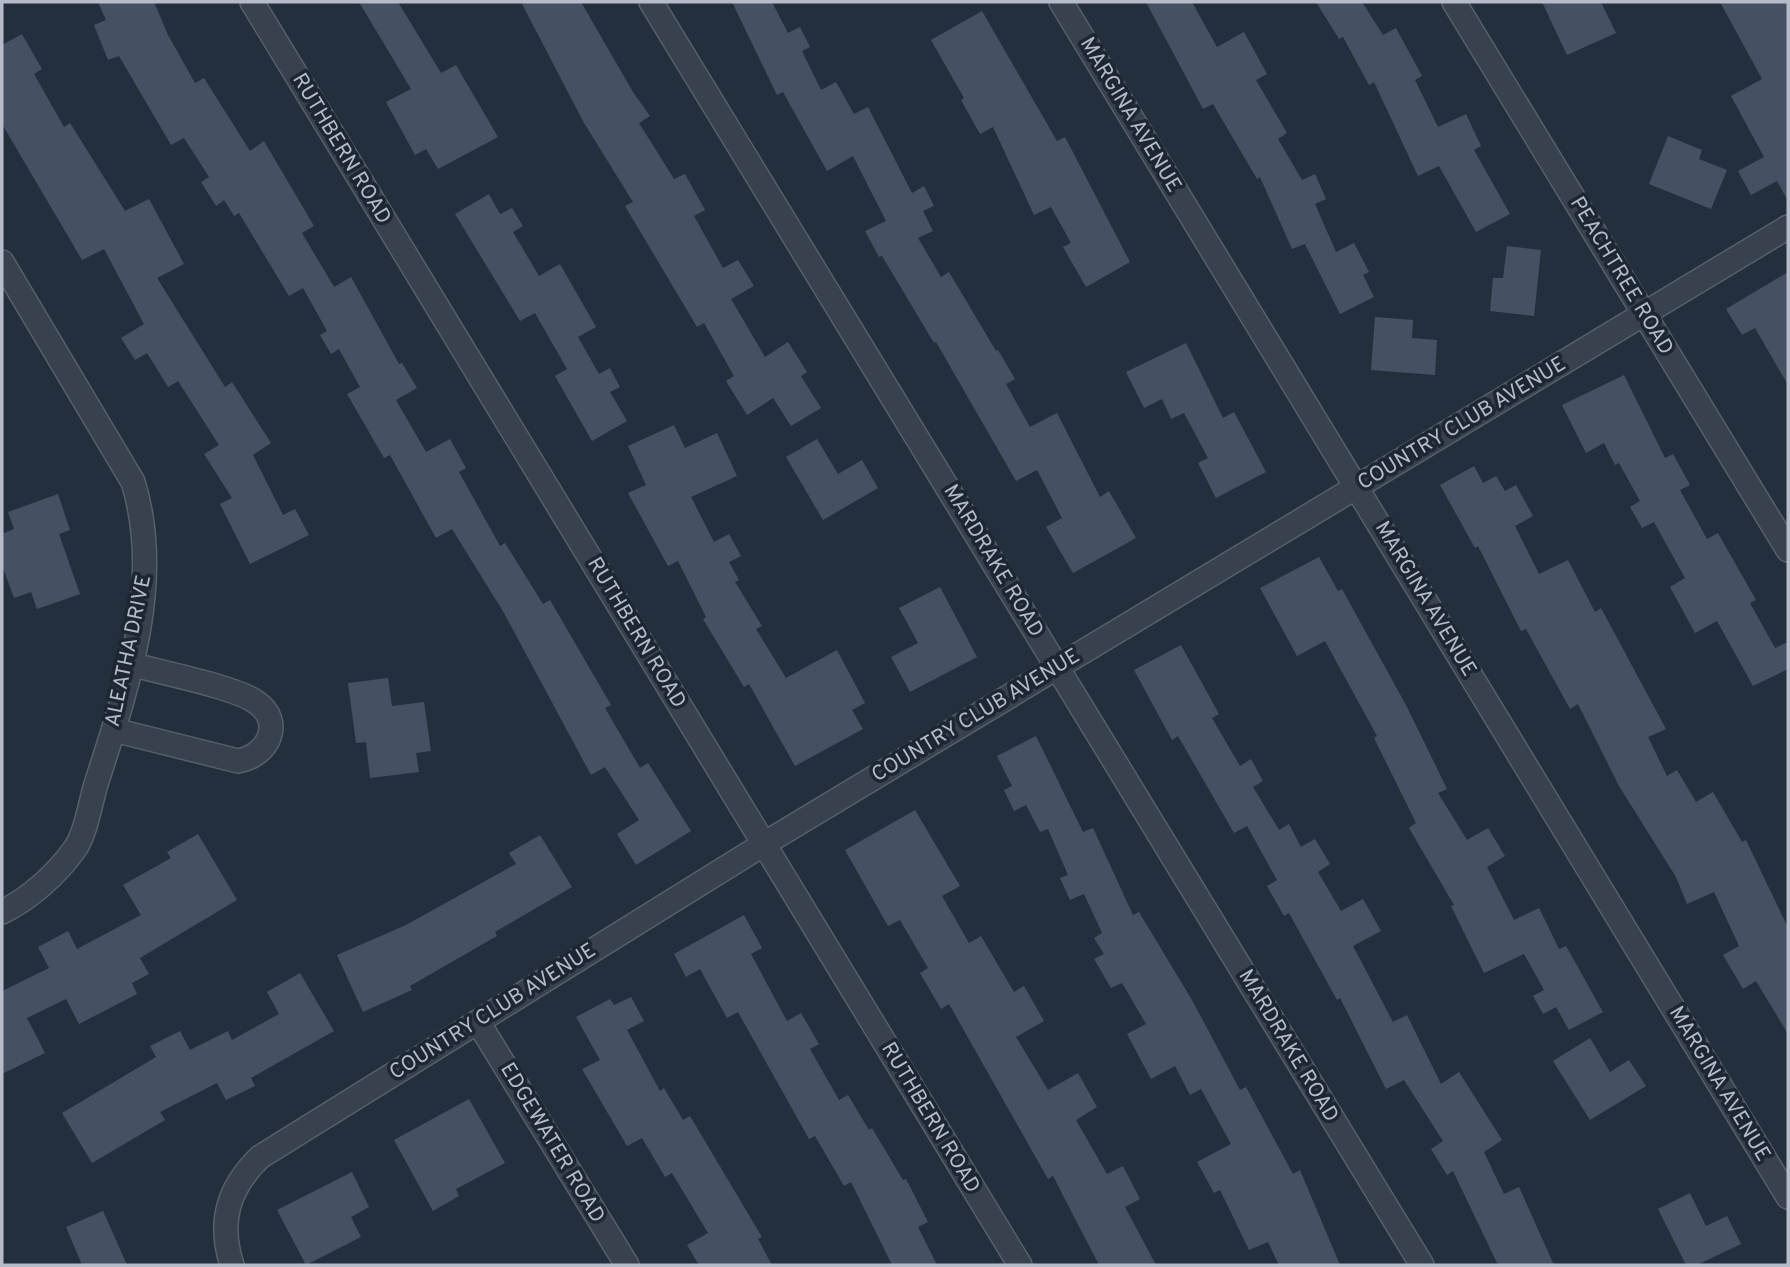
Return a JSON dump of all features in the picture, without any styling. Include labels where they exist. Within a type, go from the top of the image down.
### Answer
[{"type":"street","name":"RUTHBERN ROAD","points":[[252,2],[1020,1265]]},
{"type":"street","name":"MARDRAKE ROAD","points":[[651,2],[1422,1265]]},
{"type":"street","name":"MARGINA AVENUE","points":[[1061,2],[1788,1197]]},
{"type":"street","name":"PEACHTREE ROAD","points":[[1454,2],[1788,550]]},
{"type":"street","name":"COUNTRY CLUB AVENUE","points":[[230,1259],[225,1213],[244,1172],[260,1157],[764,844],[1788,227]]},
{"type":"street","name":"ALEATHA DRIVE","points":[[2,262],[133,481],[142,511],[147,575],[114,730],[76,849],[26,901],[2,912]]},
{"type":"street","points":[[114,730],[239,761],[258,754],[270,737],[270,720],[256,702],[130,664]]},
{"type":"street","name":"EDGEWATER ROAD","points":[[478,1022],[627,1265]]},
{"type":"building","points":[[98,2],[154,2],[168,35],[195,83],[204,78],[250,151],[264,141],[314,226],[302,233],[334,287],[351,277],[399,364],[402,363],[417,388],[396,400],[426,452],[450,439],[466,468],[459,472],[500,546],[505,543],[543,604],[550,600],[611,705],[605,708],[640,768],[648,763],[691,831],[636,865],[617,834],[639,820],[605,767],[591,775],[504,613],[452,529],[436,538],[390,455],[384,458],[347,394],[360,387],[339,349],[331,354],[320,335],[327,331],[303,288],[289,296],[239,213],[234,216],[224,200],[216,206],[201,182],[209,177],[184,138],[171,145],[119,56],[108,60],[94,25],[106,20]]},
{"type":"building","points":[[359,2],[398,2],[441,73],[456,65],[498,137],[438,169],[426,149],[415,155],[386,102],[411,89]]},
{"type":"building","points":[[521,2],[581,2],[633,92],[650,116],[639,123],[674,179],[685,174],[705,210],[694,216],[723,268],[738,260],[754,286],[731,299],[765,357],[788,342],[807,372],[801,376],[821,408],[791,426],[773,398],[747,415],[726,381],[734,376],[704,323],[697,327],[625,206],[633,202],[584,123]]},
{"type":"building","points":[[732,2],[772,2],[788,33],[800,27],[810,47],[802,51],[821,90],[836,82],[854,114],[868,107],[912,193],[924,186],[934,206],[923,211],[933,231],[918,238],[941,277],[949,272],[996,351],[998,350],[1015,379],[1006,384],[1030,427],[1057,413],[1100,497],[1109,491],[1136,538],[1073,573],[1046,527],[1062,518],[1037,470],[1016,481],[936,342],[934,343],[865,231],[886,221],[853,156],[827,171],[783,92],[777,95]]},
{"type":"building","points":[[1146,2],[1192,2],[1217,47],[1244,32],[1267,74],[1256,80],[1287,133],[1278,139],[1302,180],[1315,174],[1326,199],[1315,204],[1336,252],[1354,243],[1369,272],[1363,275],[1374,297],[1340,314],[1305,244],[1292,249],[1260,177],[1257,179],[1213,104],[1203,109]]},
{"type":"building","points":[[1316,2],[1362,2],[1383,35],[1396,28],[1422,76],[1415,80],[1438,127],[1466,114],[1481,146],[1474,150],[1510,214],[1476,232],[1439,166],[1418,176],[1374,82],[1369,85],[1343,37],[1339,39]]},
{"type":"building","points":[[1542,2],[1601,2],[1616,33],[1567,55]]},
{"type":"building","points":[[1720,2],[1788,2],[1788,201],[1777,181],[1751,195],[1738,171],[1764,157],[1731,96],[1762,79]]},
{"type":"building","points":[[982,11],[1057,141],[1065,137],[1130,262],[1086,287],[1063,247],[1071,243],[1051,207],[1034,215],[993,127],[980,134],[961,100],[964,98],[931,40]]},
{"type":"building","points":[[22,34],[42,69],[34,74],[64,127],[70,123],[125,211],[149,199],[184,264],[157,278],[225,387],[232,382],[271,443],[253,455],[283,515],[295,509],[309,535],[250,564],[220,504],[232,498],[204,454],[219,445],[178,381],[168,387],[147,353],[135,360],[121,338],[144,324],[104,249],[82,260],[2,124],[2,45]]},
{"type":"building","points":[[1668,136],[1702,150],[1699,159],[1727,170],[1711,209],[1649,184]]},
{"type":"building","points":[[489,194],[500,214],[512,208],[523,226],[513,232],[539,276],[560,264],[596,327],[578,337],[599,374],[610,368],[620,387],[610,392],[627,421],[592,441],[555,376],[567,369],[535,313],[520,321],[455,214]]},
{"type":"building","points":[[1507,246],[1541,250],[1534,316],[1490,311],[1493,278],[1503,278]]},
{"type":"building","points":[[1788,272],[1788,385],[1755,328],[1742,335],[1726,309]]},
{"type":"building","points":[[1375,317],[1413,320],[1412,338],[1437,340],[1435,375],[1371,370]]},
{"type":"building","points":[[1186,343],[1223,418],[1234,412],[1266,472],[1216,498],[1198,463],[1208,458],[1184,413],[1171,419],[1162,399],[1144,408],[1126,372]]},
{"type":"building","points":[[1624,375],[1665,458],[1673,454],[1690,485],[1680,490],[1707,539],[1718,533],[1756,600],[1750,603],[1775,648],[1788,642],[1788,669],[1753,686],[1717,621],[1695,633],[1670,587],[1685,578],[1654,522],[1642,528],[1630,507],[1640,501],[1619,463],[1615,465],[1604,443],[1586,453],[1562,405]]},
{"type":"building","points":[[674,425],[685,448],[717,433],[737,476],[691,497],[714,542],[729,534],[741,556],[729,562],[739,580],[735,582],[762,626],[756,629],[786,678],[837,650],[865,703],[852,710],[863,729],[795,766],[749,684],[744,687],[703,619],[706,617],[678,561],[668,566],[628,493],[646,485],[628,446]]},
{"type":"building","points":[[817,439],[838,474],[862,460],[878,488],[823,520],[786,457]]},
{"type":"building","points":[[1474,466],[1483,483],[1496,476],[1505,491],[1516,485],[1533,516],[1515,526],[1539,574],[1568,560],[1595,612],[1601,608],[1666,729],[1648,737],[1667,776],[1677,770],[1696,802],[1713,792],[1742,842],[1746,840],[1788,928],[1788,1034],[1756,981],[1743,989],[1723,955],[1739,946],[1714,892],[1687,904],[1676,877],[1619,786],[1578,704],[1570,709],[1526,629],[1521,631],[1478,546],[1475,548],[1440,485]]},
{"type":"building","points":[[58,494],[70,530],[59,534],[80,594],[37,609],[31,592],[14,598],[2,565],[2,534],[14,529],[8,512]]},
{"type":"building","points":[[1319,557],[1338,591],[1342,589],[1407,707],[1447,789],[1438,793],[1467,840],[1488,828],[1505,856],[1487,867],[1514,920],[1539,908],[1559,949],[1566,946],[1603,1012],[1569,1030],[1556,1007],[1543,1014],[1533,996],[1544,990],[1524,954],[1484,973],[1451,906],[1454,905],[1409,828],[1416,823],[1374,738],[1377,736],[1325,641],[1297,656],[1260,588]]},
{"type":"building","points":[[940,587],[977,657],[910,692],[891,657],[918,643],[899,608]]},
{"type":"building","points":[[1181,645],[1219,714],[1212,718],[1240,766],[1251,759],[1263,781],[1253,787],[1279,830],[1289,824],[1301,847],[1315,839],[1330,864],[1318,872],[1341,911],[1363,899],[1381,931],[1353,946],[1393,1022],[1407,1015],[1441,1084],[1459,1072],[1502,1140],[1484,1152],[1504,1194],[1519,1187],[1554,1265],[1498,1265],[1453,1171],[1447,1175],[1431,1149],[1443,1141],[1404,1080],[1386,1089],[1340,998],[1337,1000],[1289,913],[1284,916],[1267,886],[1277,880],[1247,826],[1234,833],[1178,736],[1172,740],[1134,670]]},
{"type":"building","points":[[388,678],[392,706],[424,702],[431,751],[416,753],[419,772],[370,778],[366,742],[356,743],[348,683]]},
{"type":"building","points":[[1036,736],[1083,832],[1093,828],[1133,915],[1139,912],[1192,1000],[1240,1090],[1246,1087],[1293,1174],[1300,1170],[1340,1265],[1279,1265],[1268,1242],[1249,1250],[1220,1190],[1214,1193],[1197,1162],[1231,1144],[1201,1089],[1190,1095],[1175,1066],[1151,1079],[1127,1034],[1146,1024],[1122,983],[1111,988],[1094,959],[1104,954],[1094,938],[1102,933],[1084,894],[1070,900],[1060,878],[1068,875],[1048,829],[1040,832],[1026,805],[1014,811],[1004,790],[1012,786],[997,756]]},
{"type":"building","points":[[915,810],[960,886],[942,896],[969,943],[981,936],[1014,992],[1024,986],[1044,1021],[1016,1037],[1048,1090],[1078,1073],[1097,1107],[1076,1120],[1107,1174],[1123,1166],[1140,1199],[1125,1207],[1156,1265],[1099,1265],[1053,1176],[1048,1179],[949,1004],[941,1009],[920,973],[928,968],[900,920],[888,926],[845,850]]},
{"type":"building","points":[[198,834],[237,900],[140,958],[149,974],[132,983],[137,994],[79,1024],[66,999],[27,1018],[45,1053],[2,1074],[2,991],[49,968],[38,947],[68,931],[77,949],[141,915],[123,885],[171,858],[167,852]]},
{"type":"building","points":[[540,835],[572,887],[495,932],[497,936],[410,986],[412,990],[363,1012],[337,955],[406,925],[516,864],[509,853]]},
{"type":"building","points":[[744,915],[762,948],[751,954],[787,1021],[801,1013],[819,1044],[810,1049],[839,1100],[848,1095],[869,1130],[872,1128],[903,1180],[906,1179],[928,1222],[918,1227],[937,1265],[892,1265],[851,1182],[844,1186],[815,1136],[809,1139],[738,1012],[727,1018],[700,969],[686,977],[674,954]]},
{"type":"building","points":[[300,973],[334,1031],[251,1078],[255,1086],[226,1100],[217,1083],[160,1112],[165,1120],[92,1163],[62,1113],[156,1057],[150,1046],[180,1031],[190,1050],[228,1031],[232,1040],[279,1014],[267,992]]},
{"type":"building","points":[[631,997],[644,1021],[627,1030],[660,1091],[664,1088],[683,1120],[690,1116],[762,1237],[758,1239],[772,1265],[699,1265],[687,1245],[708,1233],[672,1173],[665,1177],[642,1138],[627,1146],[582,1069],[600,1060],[576,1017],[610,999],[614,1005]]},
{"type":"building","points":[[1590,1038],[1610,1072],[1629,1060],[1646,1086],[1590,1120],[1553,1061]]},
{"type":"building","points":[[469,1099],[505,1163],[456,1189],[459,1196],[433,1211],[394,1140]]},
{"type":"building","points":[[352,1172],[369,1207],[351,1217],[361,1237],[306,1265],[277,1210]]},
{"type":"building","points":[[1690,1193],[1706,1226],[1727,1216],[1741,1244],[1697,1265],[1686,1265],[1658,1209]]},
{"type":"building","points":[[103,1211],[127,1265],[82,1265],[66,1227]]}]
